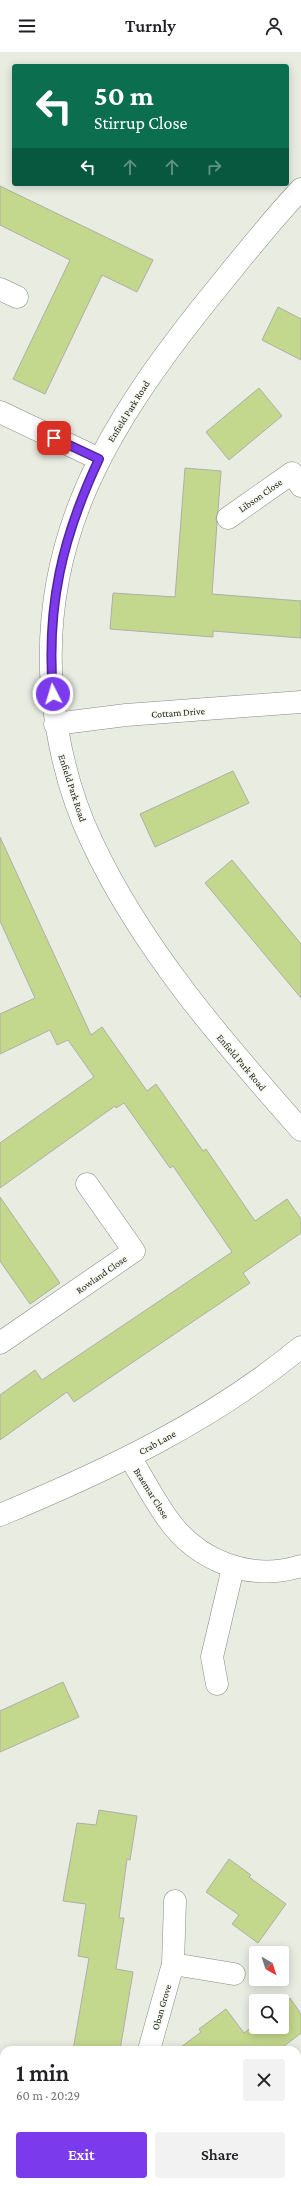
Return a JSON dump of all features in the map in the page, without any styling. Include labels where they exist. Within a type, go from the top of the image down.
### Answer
[{"type":"street","name":"Enfield Park Road","points":[[301,189],[267,225],[172,344],[119,423],[99,459],[78,506],[58,570],[52,614],[50,664],[55,724],[62,761],[77,806],[91,841],[124,900],[167,967],[205,1018],[301,1130]]},
{"type":"street","points":[[0,412],[99,459]]},
{"type":"street","name":"Libson Close","points":[[228,518],[298,475]]},
{"type":"street","name":"Cottam Drive","points":[[55,724],[126,715],[301,702]]},
{"type":"street","name":"Rowland Close","points":[[0,1343],[134,1251],[87,1184]]},
{"type":"street","name":"Crab Lane","points":[[0,1515],[130,1457],[212,1411],[254,1383],[301,1347]]},
{"type":"street","name":"Braemar Close","points":[[130,1457],[167,1518],[187,1540],[209,1557],[233,1568],[260,1571],[289,1570],[301,1566]]},
{"type":"street","points":[[217,1684],[212,1657],[233,1568]]},
{"type":"street","name":"Oban Grove","points":[[150,2046],[173,1964],[175,1901]]},
{"type":"street","points":[[173,1964],[234,1974]]},
{"type":"building","points":[[0,186],[153,260],[137,292],[102,275],[45,394],[13,379],[70,260],[0,225]]},
{"type":"building","points":[[278,307],[301,319],[301,360],[262,340]]},
{"type":"building","points":[[259,388],[282,416],[229,460],[206,432]]},
{"type":"building","points":[[185,468],[221,471],[216,519],[217,523],[212,594],[301,601],[301,638],[213,631],[213,637],[110,629],[113,593],[175,597]]},
{"type":"building","points":[[233,771],[249,803],[155,847],[140,814]]},
{"type":"building","points":[[0,837],[91,1035],[102,1027],[147,1091],[156,1084],[203,1151],[206,1149],[255,1221],[287,1199],[301,1219],[301,1233],[243,1273],[250,1283],[74,1402],[67,1392],[0,1440],[0,1395],[35,1370],[42,1380],[232,1252],[173,1166],[170,1168],[124,1103],[116,1108],[115,1106],[0,1188],[0,1143],[94,1077],[68,1040],[57,1045],[50,1030],[0,1054],[0,1014],[35,998],[0,921]]},
{"type":"building","points":[[232,860],[301,944],[301,998],[205,883]]},
{"type":"building","points":[[0,1197],[60,1283],[30,1304],[0,1261]]},
{"type":"building","points":[[63,1682],[79,1717],[0,1752],[0,1711]]},
{"type":"building","points":[[99,1810],[137,1816],[130,1860],[127,1859],[119,1918],[124,1918],[116,1969],[133,1972],[121,2046],[74,2046],[89,1958],[78,1956],[86,1904],[63,1901],[77,1823],[96,1825]]},
{"type":"building","points":[[229,1859],[251,1875],[249,1877],[286,1904],[258,1943],[232,1924],[239,1915],[206,1892]]},
{"type":"building","points":[[290,1998],[301,2014],[301,2033],[284,2046],[182,2046],[201,2032],[199,2029],[226,2009],[244,2033],[249,2029],[249,2034],[289,2034]]},
{"type":"route","points":[[53,694],[50,664],[52,614],[58,570],[78,506],[99,459],[54,438]]}]
